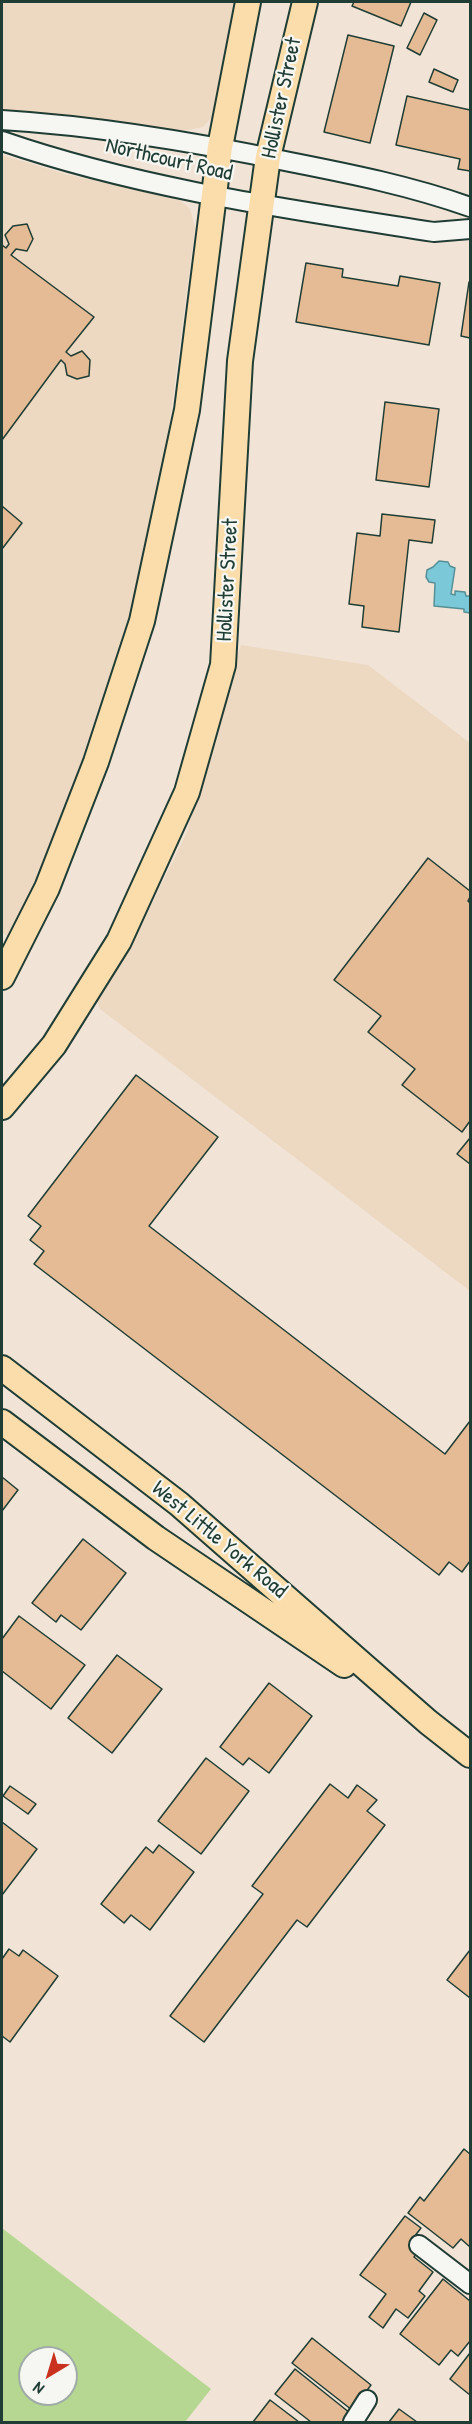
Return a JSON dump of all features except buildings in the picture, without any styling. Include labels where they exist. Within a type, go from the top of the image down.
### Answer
[{"type":"main road","points":[[2,977],[52,878],[96,762],[142,621],[187,410],[220,147],[248,2]]},
{"type":"main road","name":"Hollister Street","points":[[2,1107],[54,1045],[119,941],[191,780],[223,665],[240,361],[268,157],[305,2]]},
{"type":"main road","name":"West Little York Road","points":[[2,1368],[178,1504],[428,1722]]},
{"type":"main road","name":"West Little York Road","points":[[2,1422],[156,1538],[428,1722],[471,1755]]},
{"type":"street","name":"Northcourt Road","points":[[2,120],[58,123],[220,147],[421,190],[471,207]]},
{"type":"street","name":"Northcourt Road","points":[[2,141],[51,158],[214,196],[434,232],[471,229]]},
{"type":"street","points":[[419,2245],[471,2284]]},
{"type":"street","points":[[353,2422],[367,2400]]},
{"type":"shaded area","points":[[2,2],[235,2],[215,114],[203,127],[183,131],[2,111]]},
{"type":"shaded area","points":[[2,155],[65,174],[178,199],[190,209],[195,227],[165,460],[135,612],[97,730],[44,864],[9,938],[2,932]]},
{"type":"shaded area","points":[[241,645],[368,665],[470,743],[470,1291],[100,1009],[98,997],[141,926],[187,832],[218,712]]},
{"type":"green space","points":[[2,2228],[211,2389],[185,2422],[2,2422]]},
{"type":"water","points":[[439,561],[448,562],[455,568],[451,594],[455,595],[455,591],[465,592],[466,596],[470,596],[470,613],[464,612],[464,609],[434,606],[435,583],[429,582],[426,577],[427,570]]}]
